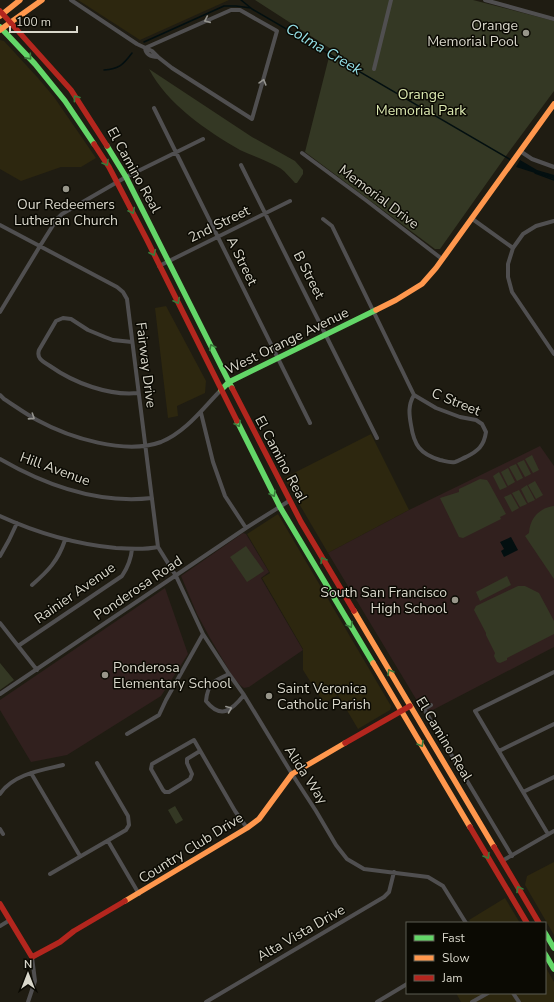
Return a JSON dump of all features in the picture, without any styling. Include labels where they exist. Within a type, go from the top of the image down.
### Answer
[{"type":"main road","points":[[1,14],[20,0]]},
{"type":"main road","points":[[1,29],[42,0]]},
{"type":"main road","name":"El Camino Real","points":[[1,14],[11,22],[71,90],[86,110],[126,177],[289,501],[538,922]]},
{"type":"main road","name":"El Camino Real","points":[[1,29],[35,64],[66,101],[101,154],[117,182],[280,507],[526,922]]},
{"type":"main road","name":"West Orange Avenue","points":[[221,390],[229,382],[396,300],[422,284],[432,273],[554,104]]},
{"type":"main road","name":"Country Club Drive","points":[[32,957],[60,942],[74,931],[139,894],[247,828],[258,819],[292,774],[410,706]]},
{"type":"main road","points":[[0,904],[32,957]]},
{"type":"main road","points":[[546,935],[554,948]]},
{"type":"main road","points":[[549,960],[554,969]]},
{"type":"street","points":[[71,0],[144,48],[149,55],[158,57],[252,119],[277,31],[240,10],[231,10],[144,48]]},
{"type":"street","points":[[374,69],[391,0]]},
{"type":"street","points":[[485,0],[554,19]]},
{"type":"street","name":"A Street","points":[[154,108],[310,423]]},
{"type":"street","points":[[0,312],[57,219],[62,214],[126,177],[203,139]]},
{"type":"street","name":"Memorial Drive","points":[[302,154],[367,201],[442,259]]},
{"type":"street","points":[[518,154],[554,167]]},
{"type":"street","name":"B Street","points":[[242,165],[377,438]]},
{"type":"street","name":"2nd Street","points":[[159,266],[290,201]]},
{"type":"street","points":[[471,218],[513,248]]},
{"type":"street","name":"C Street","points":[[323,220],[332,226],[414,395],[436,408],[476,420],[482,424],[486,432],[483,445],[478,451],[455,462],[448,462],[423,453],[413,437],[409,413],[410,402],[414,395]]},
{"type":"street","points":[[554,221],[545,223],[523,234],[513,248],[508,264],[508,276],[512,292],[554,354]]},
{"type":"street","name":"Fairway Drive","points":[[0,225],[124,292],[127,299],[158,547],[176,576]]},
{"type":"street","points":[[132,342],[113,340],[88,330],[71,319],[63,318],[56,320],[39,350],[38,355],[41,360],[54,369],[84,384],[112,392],[138,394]]},
{"type":"street","name":"West Orange Avenue","points":[[0,395],[2,400],[37,420],[73,436],[110,445],[129,447],[162,442],[184,428],[201,413],[221,390]]},
{"type":"street","points":[[201,413],[213,462],[224,496],[246,528]]},
{"type":"street","name":"Hill Avenue","points":[[0,459],[30,475],[72,490],[115,498],[137,500],[152,498]]},
{"type":"street","name":"Ponderosa Road","points":[[0,694],[246,528],[289,501]]},
{"type":"street","points":[[0,516],[17,524],[65,540],[98,546],[132,549],[149,549],[158,547]]},
{"type":"street","points":[[0,556],[17,524]]},
{"type":"street","points":[[32,585],[48,571],[56,561],[65,540]]},
{"type":"street","name":"Rainier Avenue","points":[[18,646],[122,576],[130,562],[132,549]]},
{"type":"street","name":"Alida Way","points":[[176,576],[203,634],[244,694],[336,845],[347,859],[364,870],[394,872],[428,877],[443,886],[465,922]]},
{"type":"street","points":[[0,623],[37,670]]},
{"type":"street","points":[[127,734],[159,715],[203,634]]},
{"type":"street","points":[[548,834],[475,711],[554,672]]},
{"type":"street","points":[[229,674],[213,682],[207,690],[206,701],[210,707],[218,712],[228,711],[235,707],[244,694]]},
{"type":"street","points":[[431,705],[424,709],[512,856]]},
{"type":"street","points":[[499,751],[554,724]]},
{"type":"street","points":[[200,751],[187,759],[187,763],[192,774],[190,779],[169,792],[164,791],[152,769],[152,764],[194,740],[247,828]]},
{"type":"street","points":[[50,874],[128,828],[130,819],[97,763]]},
{"type":"street","points":[[0,794],[15,780],[31,773],[63,765]]},
{"type":"street","points":[[31,773],[80,856]]},
{"type":"street","points":[[524,792],[554,777]]},
{"type":"street","points":[[0,829],[3,834]]},
{"type":"street","points":[[502,861],[554,831]]},
{"type":"street","points":[[108,841],[139,894]]},
{"type":"street","name":"Alta Vista Drive","points":[[206,1002],[384,897],[388,892],[394,872]]},
{"type":"street","points":[[0,926],[10,920]]},
{"type":"street","points":[[28,1002],[35,981],[32,957]]},
{"type":"street","points":[[377,1002],[406,985]]},
{"type":"street","points":[[472,1002],[486,994]]},
{"type":"shaded area","points":[[78,0],[229,0],[140,40]]},
{"type":"shaded area","points":[[0,40],[4,41],[54,97],[96,158],[81,167],[61,167],[21,181],[0,169]]},
{"type":"shaded area","points":[[520,160],[537,170],[554,175],[554,179],[516,167]]},
{"type":"shaded area","points":[[166,306],[206,381],[205,393],[177,406],[178,416],[168,418],[155,308]]},
{"type":"shaded area","points":[[371,434],[409,510],[328,553],[284,478]]},
{"type":"shaded area","name":"South San Francisco High School","points":[[540,446],[554,466],[554,647],[425,714],[328,553],[409,510]]},
{"type":"shaded area","points":[[278,514],[391,706],[390,710],[358,729],[338,695],[324,703],[303,670],[303,649],[262,578],[270,573],[247,534]]},
{"type":"shaded area","points":[[243,533],[246,534],[269,572],[261,578],[303,650],[249,687],[244,688],[233,677],[210,638],[197,614],[181,576]]},
{"type":"shaded area","points":[[511,537],[518,550],[504,557],[501,551],[504,549],[500,542]]},
{"type":"shaded area","name":"Ponderosa Elementary School","points":[[165,588],[188,654],[161,696],[67,755],[31,762],[0,710],[0,700]]},
{"type":"shaded area","points":[[554,862],[554,935],[525,885],[527,876]]},
{"type":"shaded area","points":[[505,898],[519,922],[470,922],[469,920]]},
{"type":"shaded area","points":[[546,968],[554,982],[554,1002],[461,1002],[457,994],[546,994]]},
{"type":"green space","name":"Orange Memorial Park","points":[[255,0],[473,0],[554,21],[554,91],[440,249],[435,249],[305,152],[331,49]]},
{"type":"green space","points":[[149,69],[252,137],[295,161],[303,170],[303,174],[297,183],[295,183],[280,168],[240,150],[189,116],[166,94]]},
{"type":"green space","points":[[532,455],[539,470],[533,473],[525,459]]},
{"type":"green space","points":[[524,460],[531,474],[525,477],[517,463]]},
{"type":"green space","points":[[516,464],[523,478],[517,481],[509,467]]},
{"type":"green space","points":[[508,468],[515,482],[508,486],[501,472]]},
{"type":"green space","points":[[499,472],[507,487],[500,490],[493,476]]},
{"type":"green space","points":[[480,479],[487,480],[506,514],[500,517],[501,519],[463,538],[459,537],[440,498],[459,492],[459,489]]},
{"type":"green space","points":[[535,481],[543,495],[536,499],[528,485]]},
{"type":"green space","points":[[527,485],[535,500],[528,503],[521,489]]},
{"type":"green space","points":[[519,490],[527,504],[520,507],[512,493]]},
{"type":"green space","points":[[511,494],[519,508],[512,512],[504,497]]},
{"type":"green space","points":[[554,506],[554,579],[525,536],[529,533],[533,518],[540,511]]},
{"type":"green space","points":[[246,546],[264,571],[247,582],[230,557]]},
{"type":"green space","points":[[507,576],[511,585],[480,601],[476,592]]},
{"type":"green space","points":[[518,586],[525,586],[539,593],[554,621],[554,634],[500,663],[497,662],[494,656],[495,653],[474,610],[476,606]]},
{"type":"green space","points":[[0,663],[14,680],[0,690]]},
{"type":"green space","points":[[175,806],[183,820],[176,824],[168,810]]},
{"type":"waterway","name":"Colma Creek","points":[[241,0],[252,9],[511,160]]},
{"type":"waterway","points":[[144,42],[224,6],[251,8]]},
{"type":"waterway","points":[[104,70],[113,69],[120,66],[132,53]]},
{"type":"waterway","name":"Colma Creek","points":[[535,173],[554,180]]},
{"type":"traffic: fast","points":[[0,27],[35,64],[65,101],[94,144]]},
{"type":"traffic: fast","points":[[107,146],[126,177],[232,388]]},
{"type":"traffic: fast","points":[[221,390],[229,382],[376,310]]},
{"type":"traffic: fast","points":[[237,421],[280,507],[373,663]]},
{"type":"traffic: fast","points":[[546,935],[554,948]]},
{"type":"traffic: fast","points":[[546,956],[554,969]]},
{"type":"traffic: slow","points":[[0,16],[20,0]]},
{"type":"traffic: slow","points":[[0,30],[42,0]]},
{"type":"traffic: slow","points":[[376,310],[422,284],[436,268],[554,104]]},
{"type":"traffic: slow","points":[[354,611],[494,847]]},
{"type":"traffic: slow","points":[[373,663],[470,827]]},
{"type":"traffic: slow","points":[[125,901],[247,828],[259,819],[292,774],[345,743]]},
{"type":"traffic: jam","points":[[0,11],[71,90],[107,146]]},
{"type":"traffic: jam","points":[[94,144],[109,167],[147,240],[237,421]]},
{"type":"traffic: jam","points":[[232,388],[301,522],[354,611]]},
{"type":"traffic: jam","points":[[345,743],[410,706]]},
{"type":"traffic: jam","points":[[470,827],[526,922]]},
{"type":"traffic: jam","points":[[494,847],[538,922]]},
{"type":"traffic: jam","points":[[0,904],[32,957],[60,942],[74,931],[125,901]]},
{"type":"place","name":"Orange Memorial Pool","points":[[526,33]]},
{"type":"place","name":"Our Redeemers Lutheran Church","points":[[66,189]]},
{"type":"place","name":"South San Francisco High School","points":[[455,600]]},
{"type":"place","name":"Ponderosa Elementary School","points":[[105,675]]},
{"type":"place","name":"Saint Veronica Catholic Parish","points":[[269,696]]}]
